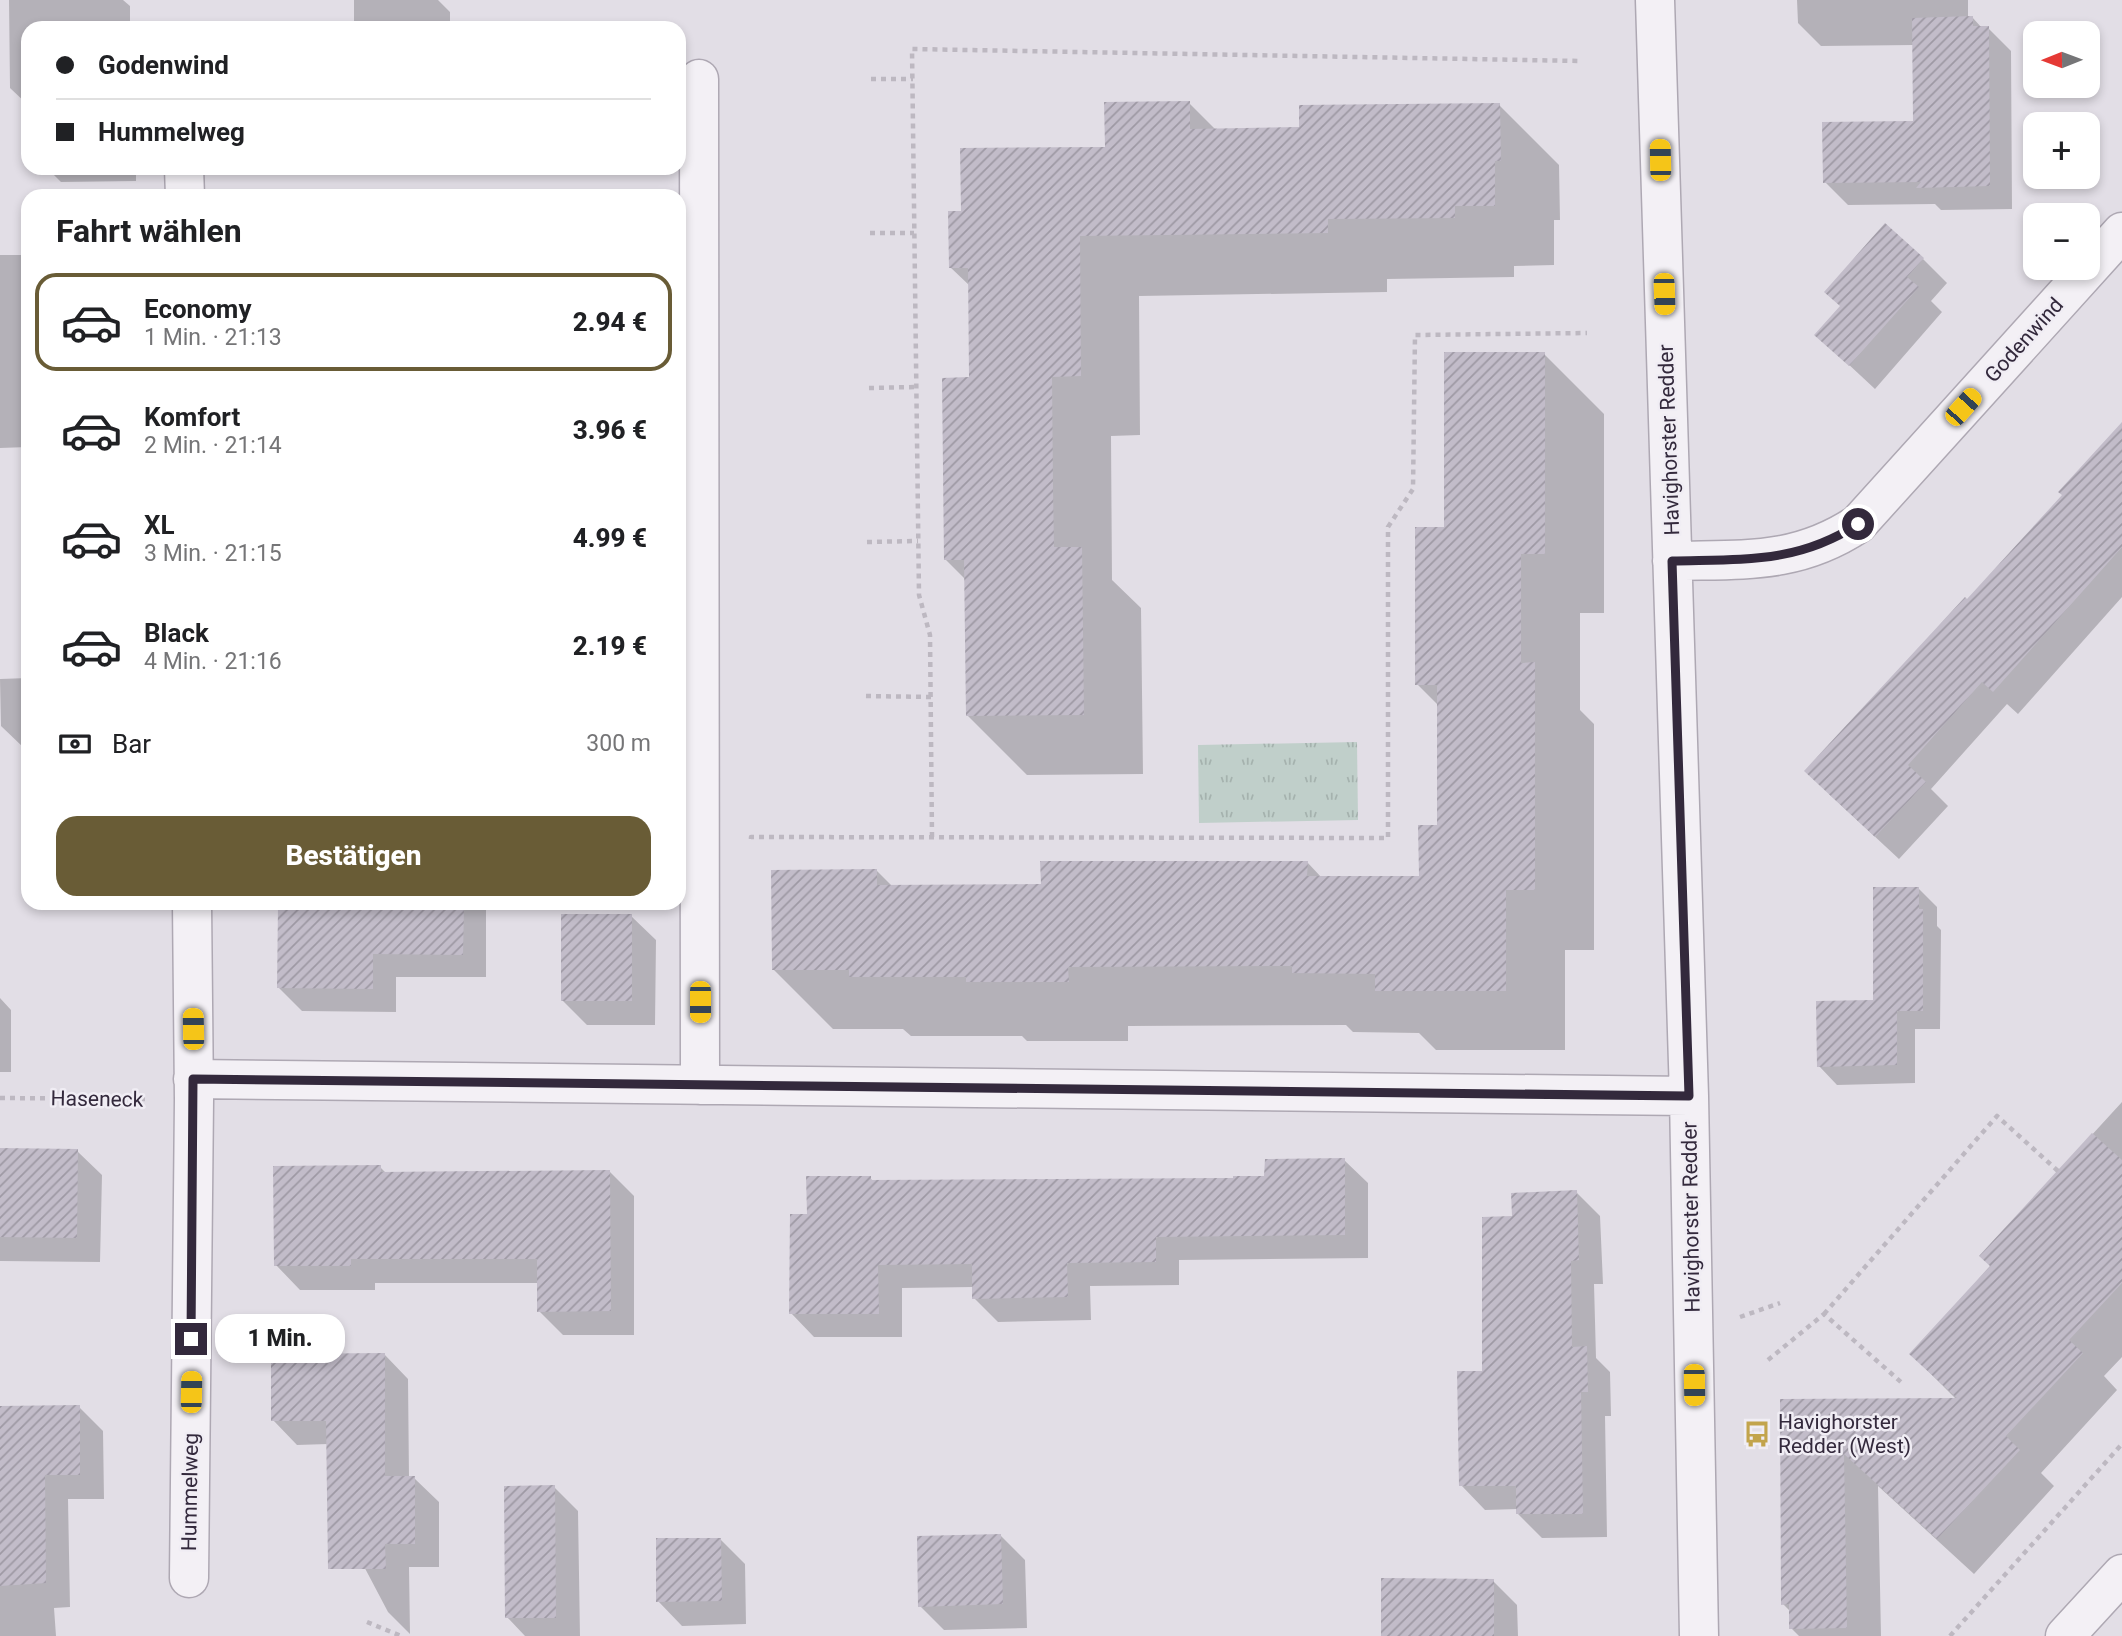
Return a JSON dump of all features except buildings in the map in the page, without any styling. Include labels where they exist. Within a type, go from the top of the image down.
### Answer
[{"type":"street","name":"Havighorster Redder","points":[[1655,0],[1689,1096],[1699,1636]]},
{"type":"street","points":[[699,79],[700,1085]]},
{"type":"street","name":"Godenwind","points":[[1672,561],[1763,559],[1803,551],[1836,538],[1858,524],[2122,232]]},
{"type":"street","name":"Hummelweg","points":[[189,1578],[194,1089],[192,910]]},
{"type":"street","points":[[194,1089],[700,1085],[1689,1096]]},
{"type":"street","points":[[2065,1636],[2122,1574]]},
{"type":"path","points":[[932,837],[930,635],[919,594],[912,49],[1581,61]]},
{"type":"path","points":[[871,79],[913,79]]},
{"type":"path","points":[[870,233],[914,233]]},
{"type":"path","points":[[751,851],[751,837],[1388,838],[1388,527],[1413,489],[1415,335],[1587,333]]},
{"type":"path","points":[[869,388],[916,387]]},
{"type":"path","points":[[867,542],[918,541]]},
{"type":"path","points":[[866,696],[931,697]]},
{"type":"path","name":"Haseneck","points":[[0,1098],[194,1089]]},
{"type":"path","points":[[1768,1360],[1824,1314],[1997,1116],[2058,1171]]},
{"type":"path","points":[[1824,1314],[1902,1383]]},
{"type":"path","points":[[1950,1636],[2122,1444]]},
{"type":"path","points":[[367,1622],[401,1636]]},
{"type":"green space","points":[[1357,742],[1358,820],[1199,823],[1198,745]]},
{"type":"place","name":"Havighorster Redder (West)","points":[[1757,1434]]},
{"type":"route","points":[[191,1339],[193,1079],[1689,1096],[1672,561],[1763,559],[1803,551],[1836,538],[1858,524]]}]
